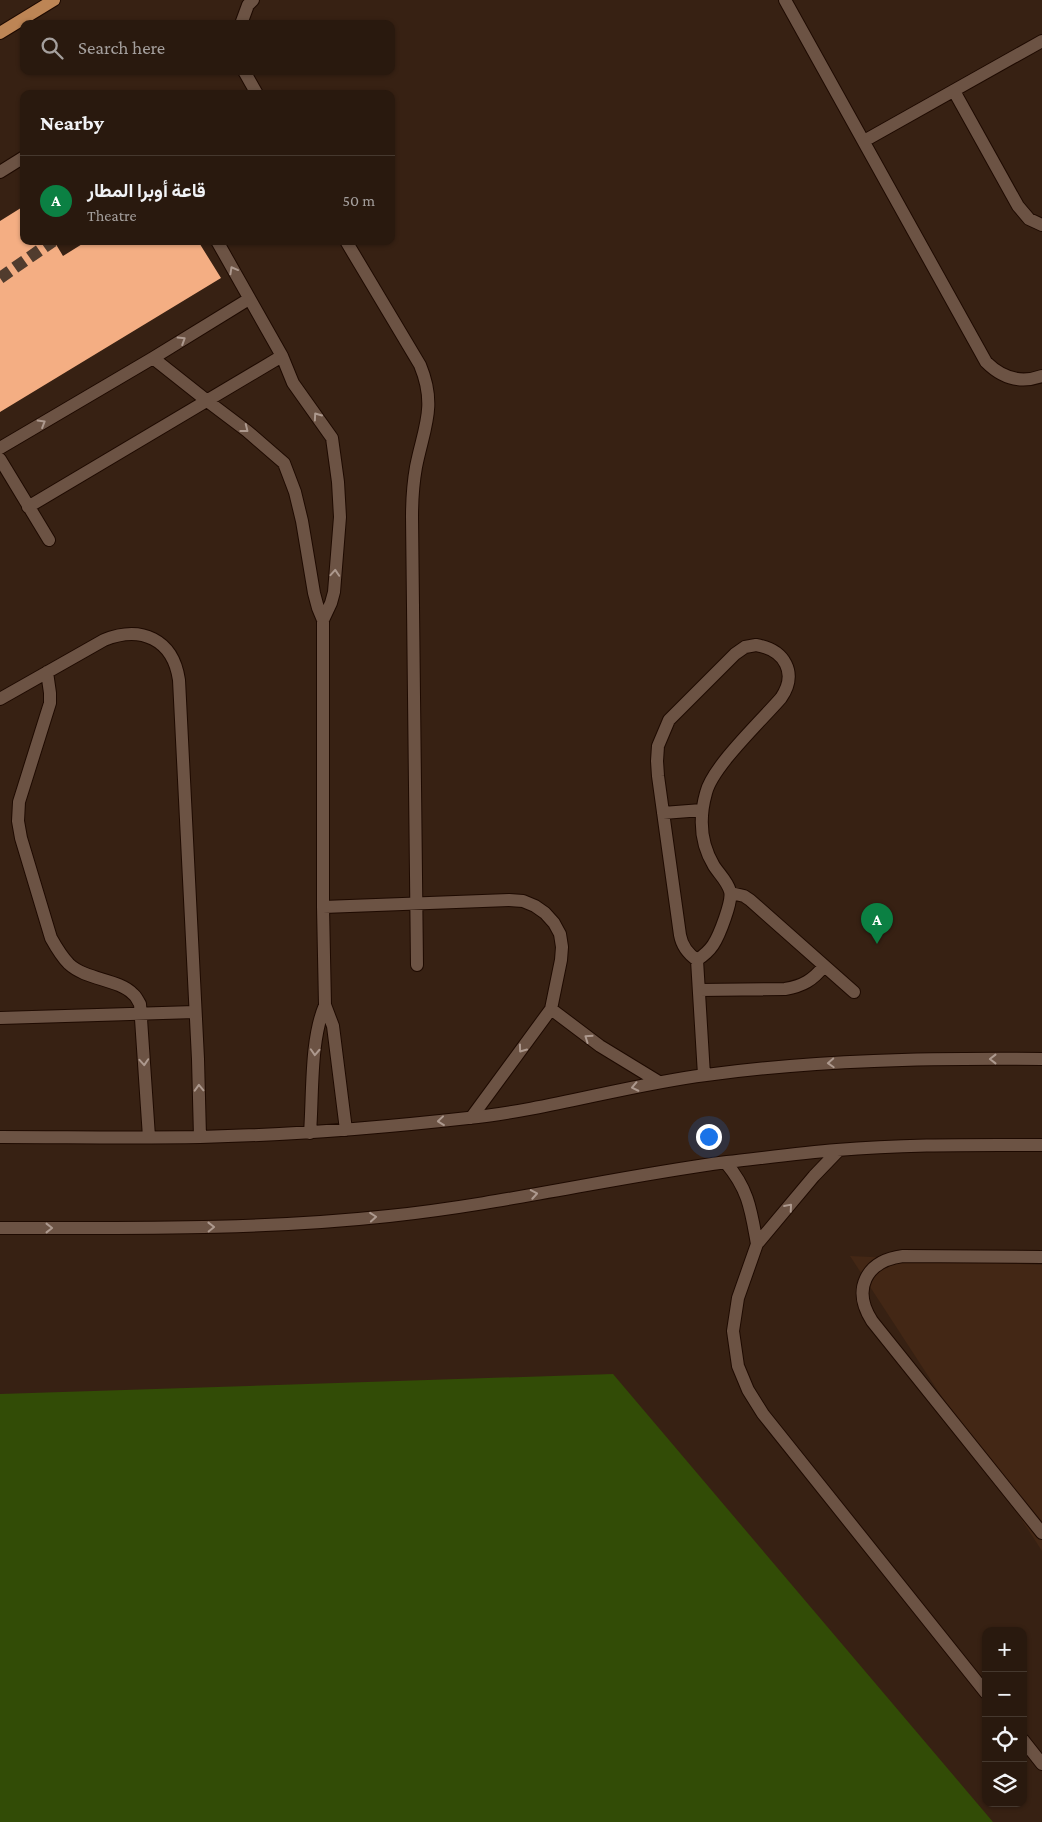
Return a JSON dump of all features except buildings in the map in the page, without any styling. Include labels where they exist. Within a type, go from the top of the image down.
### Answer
[{"type":"main road","points":[[21,20],[54,0]]},
{"type":"main road","points":[[0,33],[20,21]]},
{"type":"street","points":[[242,20],[248,5],[253,0]]},
{"type":"street","points":[[785,0],[986,362],[996,372],[1010,378],[1022,380],[1042,376]]},
{"type":"street","points":[[864,141],[1042,42]]},
{"type":"street","points":[[246,75],[255,90]]},
{"type":"street","points":[[954,91],[1018,206],[1029,219],[1042,225]]},
{"type":"street","points":[[3,167],[20,159]]},
{"type":"street","points":[[3,167],[20,169]]},
{"type":"street","points":[[219,245],[282,356],[293,383],[332,438],[338,482],[340,517],[334,592],[332,603],[323,620]]},
{"type":"street","points":[[348,245],[420,365],[426,380],[429,396],[427,423],[414,484],[412,517],[417,966]]},
{"type":"street","points":[[0,448],[249,299]]},
{"type":"street","points":[[28,507],[282,356]]},
{"type":"street","points":[[153,358],[247,431],[284,463],[295,492],[302,521],[314,593],[323,620],[325,1005],[333,1026],[346,1130]]},
{"type":"street","points":[[0,459],[48,540]]},
{"type":"street","points":[[0,699],[116,635],[132,633],[148,636],[162,644],[171,654],[177,666],[196,1012],[200,1137]]},
{"type":"street","points":[[756,645],[767,647],[784,660],[788,670],[787,690],[716,772],[706,790],[702,810],[702,830],[706,849],[726,881],[731,893],[730,904],[713,946],[697,960],[691,956],[682,943],[663,813],[657,761],[658,746],[669,720],[735,654],[745,647],[756,645]]},
{"type":"street","points":[[47,672],[50,703],[18,802],[18,821],[21,838],[51,938],[58,952],[70,965],[82,973],[126,988],[134,994],[140,1004],[149,1137]]},
{"type":"street","points":[[663,813],[702,810]]},
{"type":"street","points":[[731,893],[744,896],[750,900],[854,992]]},
{"type":"street","points":[[323,907],[510,900],[523,901],[535,906],[554,923],[560,934],[562,947],[550,1009],[471,1118]]},
{"type":"street","points":[[697,960],[704,1075]]},
{"type":"street","points":[[699,990],[785,989],[797,987],[808,982],[824,966]]},
{"type":"street","points":[[310,1133],[316,1038],[319,1018],[325,1005]]},
{"type":"street","points":[[550,1009],[600,1046],[659,1082]]},
{"type":"street","points":[[0,1018],[196,1012]]},
{"type":"street","points":[[0,1137],[200,1137],[310,1133],[471,1118],[528,1110],[659,1082],[784,1066],[964,1059],[1042,1059]]},
{"type":"street","points":[[0,1228],[303,1224],[469,1206],[596,1183],[726,1163],[839,1150],[1042,1145]]},
{"type":"street","points":[[839,1150],[814,1176],[757,1244],[738,1298],[733,1331],[738,1366],[748,1390],[763,1414],[982,1688]]},
{"type":"street","points":[[726,1163],[738,1177],[746,1192],[757,1244]]},
{"type":"street","points":[[1042,1257],[903,1256],[890,1258],[878,1263],[870,1272],[864,1283],[862,1297],[864,1310],[872,1322],[1042,1534]]},
{"type":"street","points":[[1027,1745],[1042,1764]]},
{"type":"shaded area","points":[[850,1256],[1042,1265],[1042,1551]]},
{"type":"green space","points":[[613,1374],[993,1822],[0,1822],[0,1394]]},
{"type":"tunnel","points":[[0,278],[47,245]]},
{"type":"place","name":"قاعة أوبرا المطار","points":[[877,944]]}]
